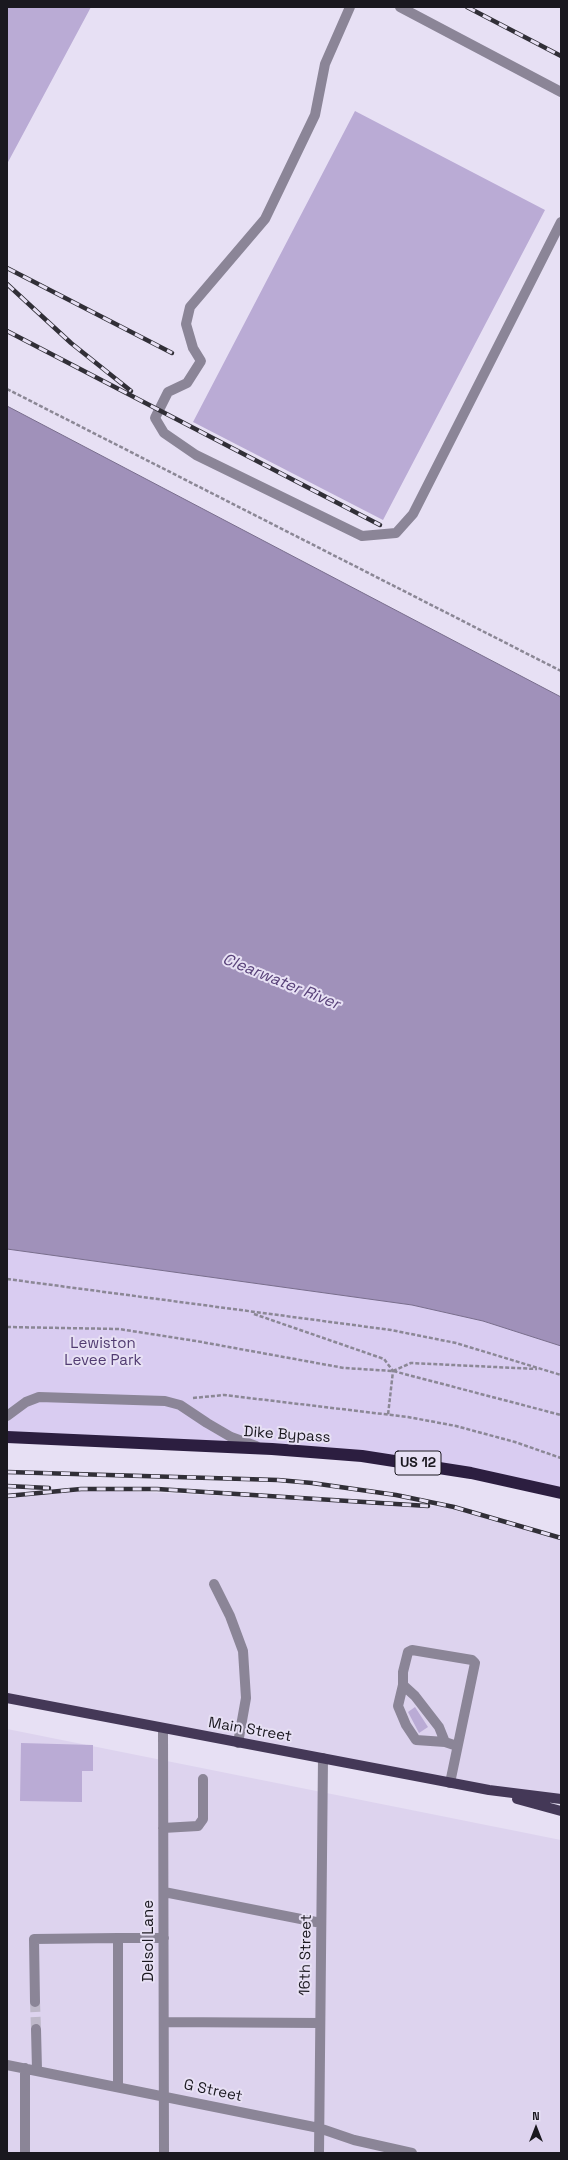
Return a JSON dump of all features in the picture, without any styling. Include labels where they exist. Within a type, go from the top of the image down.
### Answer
[{"type":"highway","name":"Dike Bypass","points":[[7,1437],[272,1449],[362,1456],[412,1462],[471,1473],[561,1493]]},
{"type":"main road","name":"Main Street","points":[[7,1698],[488,1790],[561,1799]]},
{"type":"main road","name":"Main Street","points":[[488,1790],[561,1811]]},
{"type":"street","points":[[350,7],[324,64],[315,114],[265,219],[190,307],[186,324],[193,348],[201,361],[187,383],[168,392],[156,418],[164,433],[196,455],[362,536],[396,533],[413,514],[561,222]]},
{"type":"street","points":[[400,7],[561,92]]},
{"type":"street","points":[[7,1416],[26,1402],[39,1397],[166,1401],[180,1405],[207,1424],[231,1437],[247,1443],[272,1449]]},
{"type":"street","points":[[214,1584],[230,1616],[243,1651],[246,1698],[238,1743]]},
{"type":"street","points":[[450,1783],[475,1663],[472,1660],[412,1650],[408,1652],[406,1658],[403,1672],[403,1685],[398,1706],[406,1725],[416,1740],[445,1742],[457,1746]]},
{"type":"street","points":[[403,1685],[415,1696],[439,1727],[445,1742]]},
{"type":"street","name":"Delsol Lane","points":[[163,1729],[164,2153]]},
{"type":"street","name":"16th Street","points":[[319,2153],[323,1758]]},
{"type":"street","points":[[163,1828],[198,1826],[203,1819],[203,1779]]},
{"type":"street","points":[[164,1892],[321,1923]]},
{"type":"street","points":[[118,1938],[118,2087]]},
{"type":"street","points":[[35,2002],[34,1939],[164,1938]]},
{"type":"street","points":[[164,2022],[320,2023]]},
{"type":"street","points":[[36,2029],[37,2070]]},
{"type":"street","name":"G Street","points":[[7,2064],[319,2128],[354,2140],[407,2152]]},
{"type":"street","points":[[24,2153],[25,2068]]},
{"type":"path","points":[[7,389],[561,671]]},
{"type":"path","points":[[7,1279],[398,1332],[456,1343],[561,1375]]},
{"type":"path","points":[[248,1312],[384,1359],[393,1371],[388,1415]]},
{"type":"path","points":[[7,1327],[119,1329],[196,1341],[344,1368],[393,1371],[561,1415]]},
{"type":"path","points":[[393,1371],[411,1363],[542,1369]]},
{"type":"path","points":[[180,1405],[191,1398],[224,1395],[388,1415],[456,1426],[515,1442],[561,1458]]},
{"type":"shaded area","points":[[81,1489],[454,1507],[561,1538],[561,1799],[7,1698],[7,1493]]},
{"type":"shaded area","points":[[7,1729],[561,1840],[561,2153],[7,2153]]},
{"type":"green space","name":"Lewiston Levee Park","points":[[7,1249],[412,1305],[483,1321],[561,1346],[561,1493],[412,1462],[7,1437]]},
{"type":"water","name":"Clearwater River","points":[[7,406],[561,697],[561,1346],[483,1321],[412,1305],[7,1249]]},
{"type":"building","points":[[7,7],[91,7],[7,164]]},
{"type":"building","points":[[355,111],[545,210],[383,520],[193,422]]},
{"type":"building","points":[[415,1707],[428,1727],[419,1733],[408,1712]]},
{"type":"building","points":[[21,1743],[93,1745],[93,1771],[82,1771],[82,1802],[20,1801]]},
{"type":"tunnel","points":[[35,2002],[36,2029]]},
{"type":"railway","points":[[467,7],[561,56]]},
{"type":"railway","points":[[7,268],[172,353]]},
{"type":"railway","points":[[7,284],[71,343],[131,391]]},
{"type":"railway","points":[[7,331],[380,525]]},
{"type":"railway","points":[[7,1472],[278,1480],[312,1483],[396,1495],[454,1507],[561,1538]]},
{"type":"railway","points":[[7,1486],[49,1488]]},
{"type":"railway","points":[[7,1496],[81,1489],[157,1489],[428,1506]]}]
